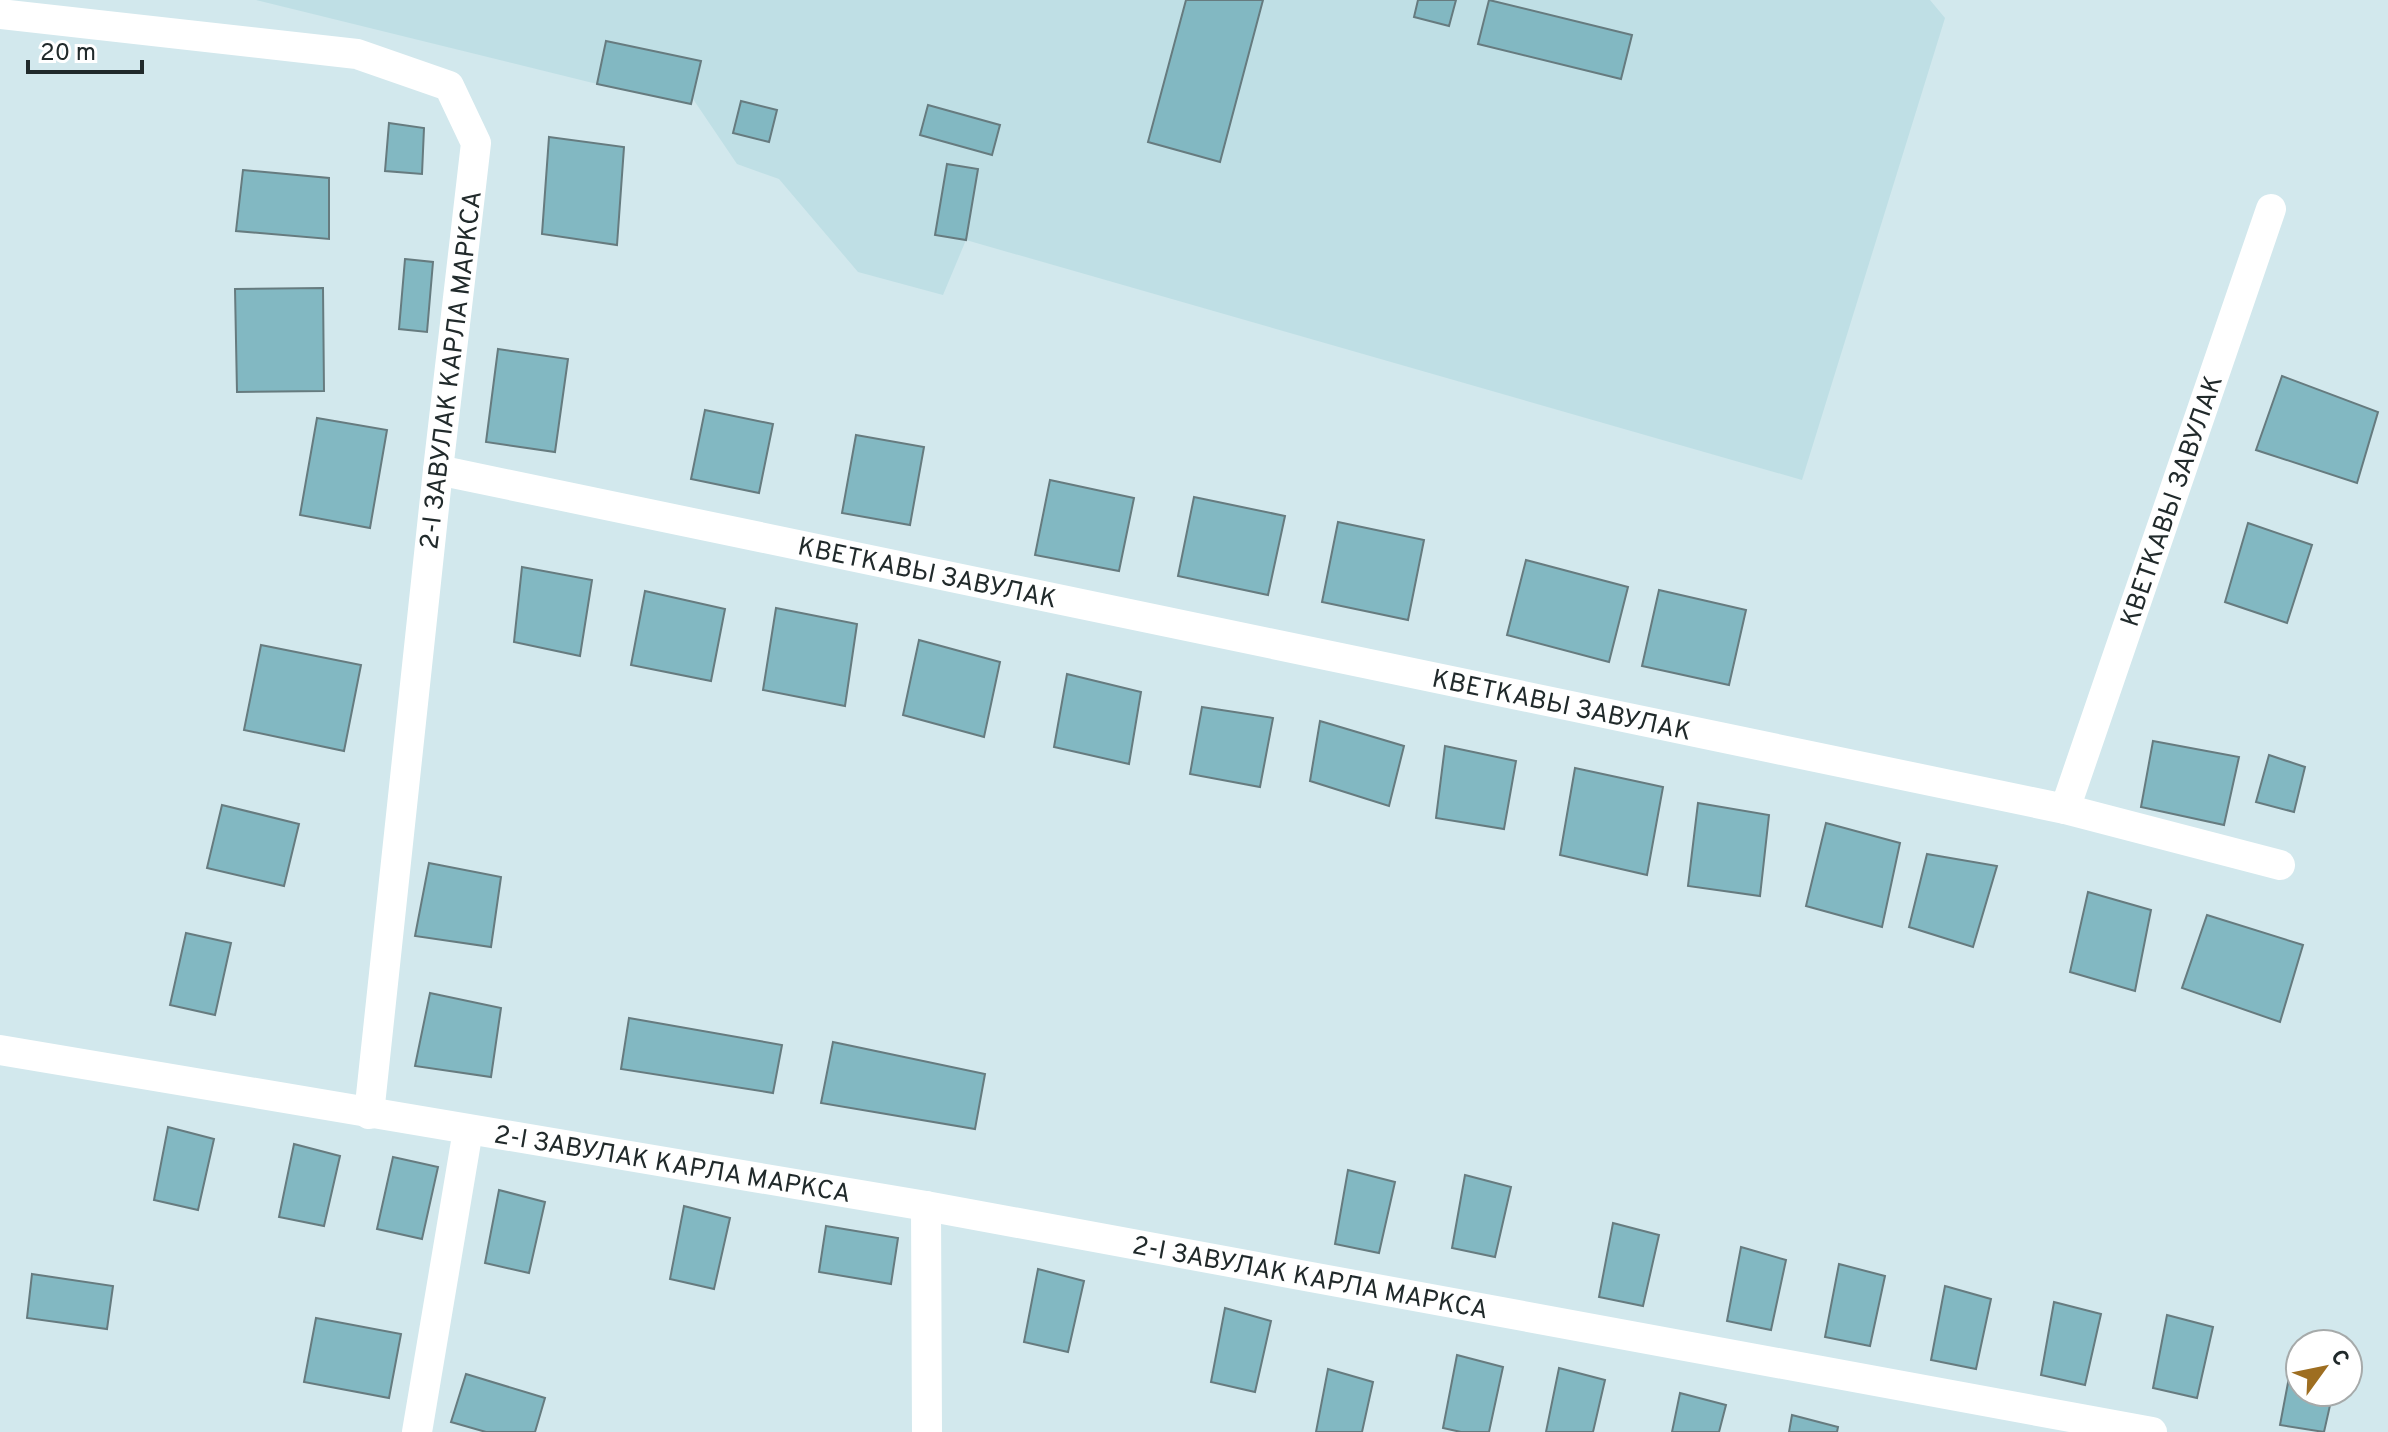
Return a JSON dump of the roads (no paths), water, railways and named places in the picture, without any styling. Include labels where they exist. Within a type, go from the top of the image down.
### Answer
[{"type":"street","name":"2-І ЗАВУЛАК КАРЛА МАРКСА","points":[[0,14],[357,54],[449,86],[476,143],[369,1114]]},
{"type":"street","name":"КВЕТКАВЫ ЗАВУЛАК","points":[[438,470],[2065,809],[2271,209]]},
{"type":"street","points":[[2065,809],[2280,865]]},
{"type":"street","name":"2-І ЗАВУЛАК КАРЛА МАРКСА","points":[[0,1050],[926,1206],[2152,1432]]},
{"type":"street","name":"2-І ЗАВУЛАК КАРЛА МАРКСА","points":[[417,1432],[468,1130]]},
{"type":"street","points":[[926,1206],[927,1432]]}]
